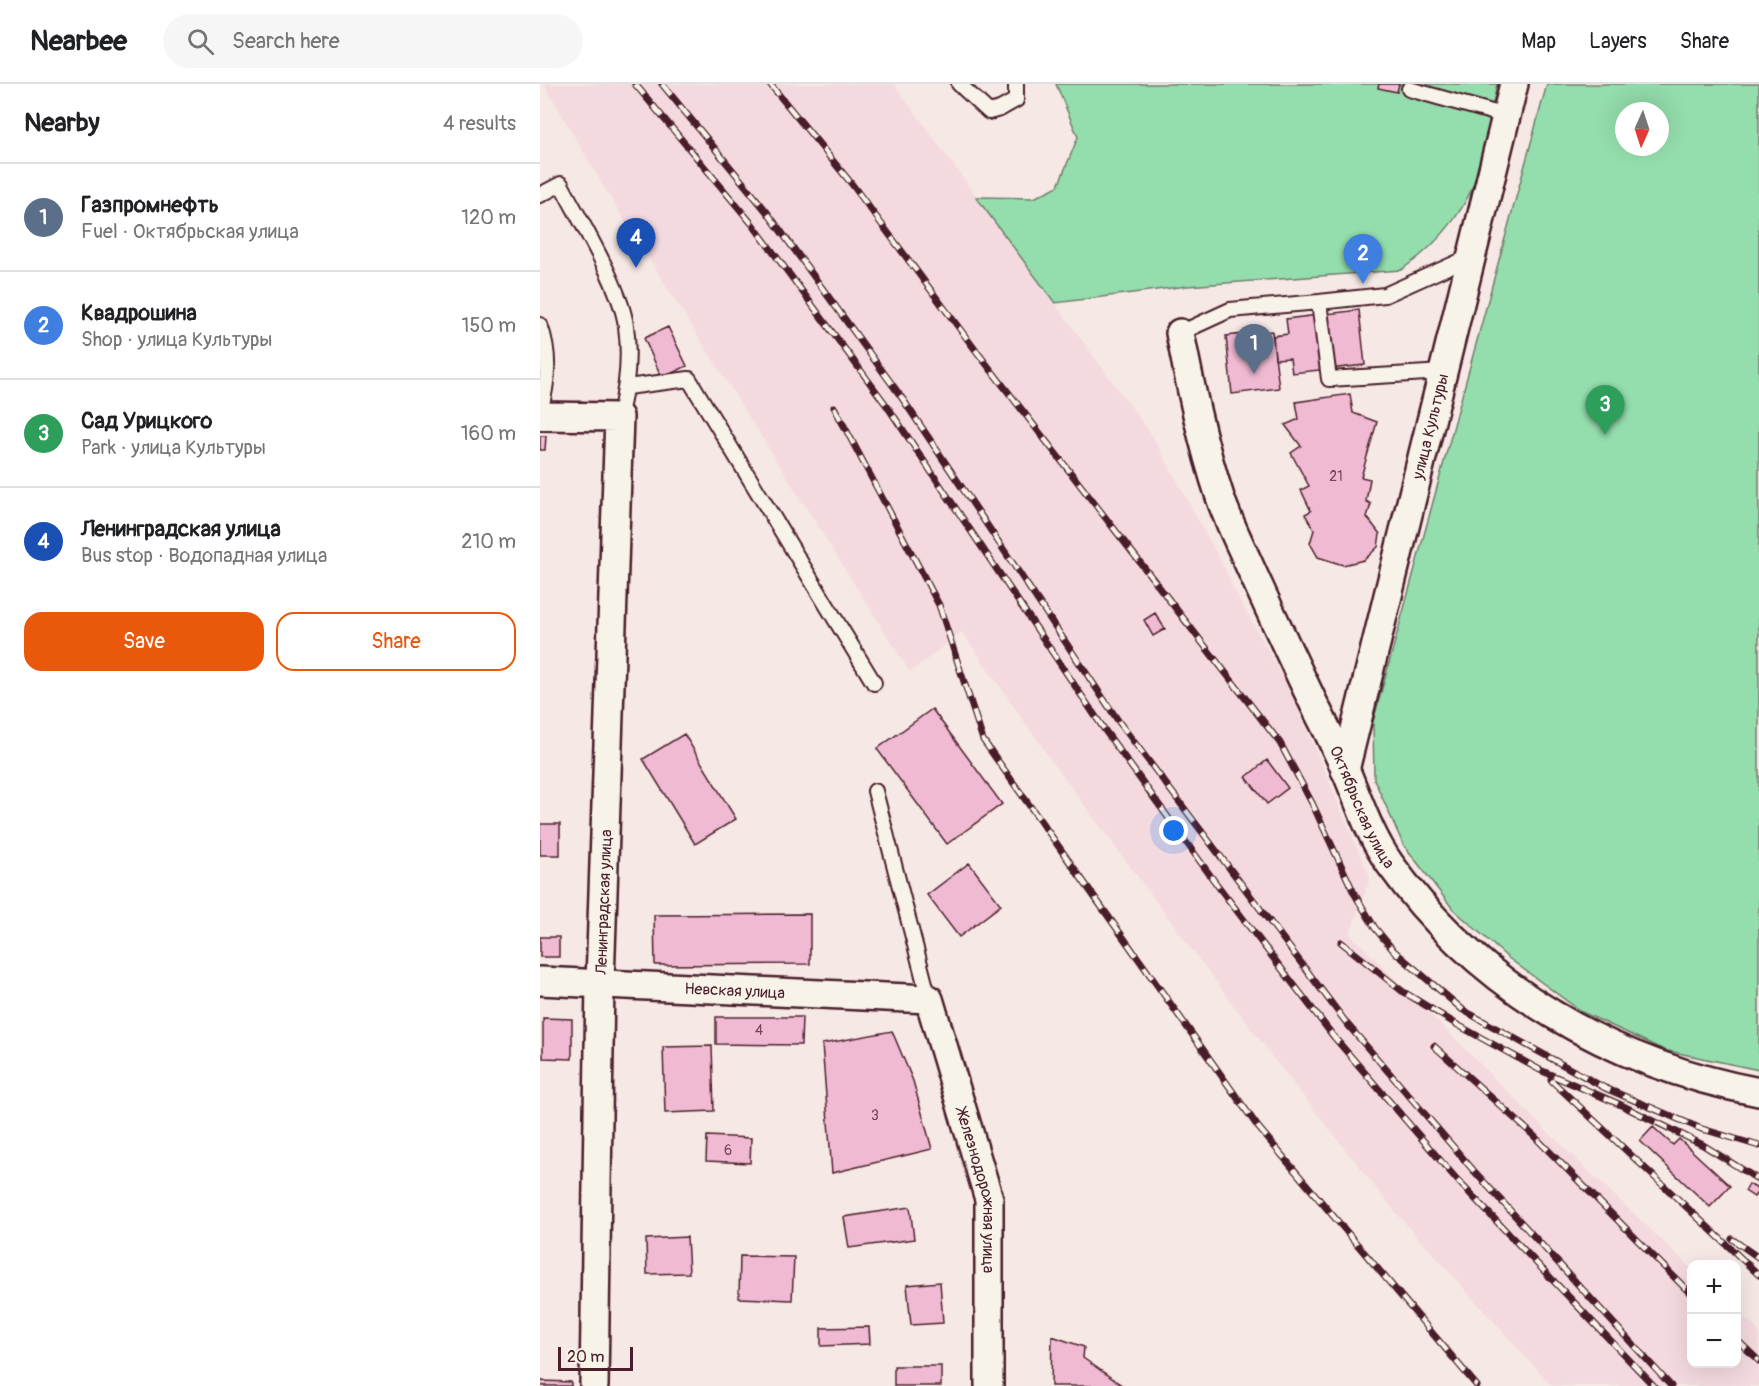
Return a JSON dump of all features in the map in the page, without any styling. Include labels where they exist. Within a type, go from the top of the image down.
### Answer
[{"type":"street","name":"улица Культуры","points":[[1345,770],[1514,84]]},
{"type":"street","name":"Октябрьская улица","points":[[1180,333],[1199,430],[1221,500],[1345,770],[1364,818],[1389,862],[1424,905],[1501,979],[1584,1033],[1630,1055],[1672,1071],[1759,1092]]},
{"type":"street","points":[[540,414],[619,417]]},
{"type":"street","name":"Ленинградская улица","points":[[594,1386],[600,982],[619,417]]},
{"type":"street","name":"Невская улица","points":[[540,981],[929,999]]},
{"type":"street","name":"Железнодорожная улица","points":[[929,999],[989,1199],[989,1386]]},
{"type":"lane","points":[[959,84],[990,112],[1016,100],[1016,84]]},
{"type":"lane","points":[[1409,89],[1506,116]]},
{"type":"lane","points":[[540,195],[561,184],[610,281],[626,325],[627,387],[619,417]]},
{"type":"lane","points":[[1180,333],[1230,310],[1385,296],[1472,256]]},
{"type":"lane","points":[[1319,302],[1329,379],[1443,372]]},
{"type":"lane","points":[[540,325],[546,342],[548,382],[540,414]]},
{"type":"lane","points":[[627,387],[689,380],[874,683]]},
{"type":"lane","points":[[875,791],[929,999]]},
{"type":"shaded area","points":[[544,84],[894,84],[1153,437],[1226,571],[1232,587],[1291,691],[1370,878],[1350,934],[1552,1136],[1687,1264],[1687,1368],[1741,1368],[1741,1314],[1759,1331],[1759,1386],[1552,1386],[1395,1212],[1273,1058],[1058,770],[962,632],[910,672],[605,189]]},
{"type":"green space","points":[[1056,84],[1497,84],[1482,159],[1468,196],[1444,232],[1423,253],[1401,270],[1187,286],[1055,303],[976,197],[1034,198],[1058,186],[1078,137]]},
{"type":"green space","points":[[1547,84],[1759,84],[1759,1070],[1664,1050],[1582,1012],[1507,957],[1453,909],[1403,844],[1374,779],[1373,722]]},
{"type":"building","points":[[1379,84],[1399,84],[1397,92],[1378,88]]},
{"type":"building","points":[[1359,310],[1365,365],[1292,373],[1290,358],[1275,359],[1273,336],[1288,334],[1286,319]]},
{"type":"building","points":[[668,327],[687,366],[662,378],[644,338]]},
{"type":"building","points":[[1272,331],[1279,388],[1232,394],[1226,336]]},
{"type":"building","points":[[1350,394],[1353,413],[1377,422],[1361,477],[1370,479],[1366,501],[1371,504],[1367,517],[1380,534],[1378,547],[1364,560],[1343,565],[1318,557],[1310,543],[1314,530],[1305,514],[1311,511],[1301,490],[1309,486],[1291,453],[1301,446],[1285,425],[1299,419],[1296,402]]},
{"type":"building","points":[[540,436],[546,436],[545,450],[540,450]]},
{"type":"building","points":[[1155,613],[1165,629],[1153,636],[1144,620]]},
{"type":"building","points":[[932,709],[1002,804],[947,844],[877,749]]},
{"type":"building","points":[[684,734],[736,819],[695,844],[643,759]]},
{"type":"building","points":[[1267,760],[1288,788],[1267,804],[1246,777]]},
{"type":"building","points":[[540,824],[560,824],[560,855],[540,855]]},
{"type":"building","points":[[969,863],[1001,905],[959,937],[927,895]]},
{"type":"building","points":[[810,914],[810,964],[655,965],[654,915]]},
{"type":"building","points":[[540,937],[559,937],[559,957],[540,957]]},
{"type":"building","points":[[716,1017],[802,1017],[801,1045],[716,1044]]},
{"type":"building","points":[[543,1018],[572,1019],[572,1059],[543,1058]]},
{"type":"building","points":[[892,1031],[913,1081],[932,1149],[832,1173],[822,1044]]},
{"type":"building","points":[[712,1046],[714,1111],[665,1113],[663,1047]]},
{"type":"building","points":[[1653,1127],[1673,1145],[1679,1139],[1730,1186],[1710,1207],[1640,1141]]},
{"type":"building","points":[[707,1136],[751,1138],[750,1163],[706,1161]]},
{"type":"building","points":[[1749,1184],[1759,1190],[1754,1197],[1745,1191]]},
{"type":"building","points":[[910,1207],[914,1239],[849,1248],[844,1217]]},
{"type":"building","points":[[687,1237],[689,1273],[647,1274],[646,1239]]},
{"type":"building","points":[[740,1256],[794,1257],[792,1300],[739,1298]]},
{"type":"building","points":[[940,1282],[943,1323],[911,1325],[907,1285]]},
{"type":"building","points":[[869,1327],[870,1344],[821,1346],[821,1328]]},
{"type":"building","points":[[1052,1336],[1084,1347],[1083,1358],[1123,1386],[1051,1386]]},
{"type":"building","points":[[894,1366],[941,1366],[941,1386],[894,1386]]},
{"type":"building","points":[[540,1381],[571,1382],[571,1386],[540,1386]]},
{"type":"railway","points":[[635,84],[753,225],[887,406],[1106,732],[1218,886],[1334,1037],[1459,1182],[1654,1386]]},
{"type":"railway","points":[[662,84],[767,212],[902,398],[1119,722],[1348,1025],[1474,1171],[1671,1386]]},
{"type":"railway","points":[[770,84],[851,183],[974,348],[1280,743],[1312,803],[1354,893],[1375,928],[1394,951],[1463,1010],[1605,1088],[1704,1130]]},
{"type":"railway","points":[[834,407],[939,605],[983,740],[1258,1127],[1477,1386]]},
{"type":"railway","points":[[1341,942],[1402,991],[1456,1024],[1540,1070],[1619,1104],[1703,1145],[1759,1180]]},
{"type":"railway","points":[[1434,1046],[1533,1135],[1687,1290]]},
{"type":"railway","points":[[1551,1080],[1759,1275]]},
{"type":"railway","points":[[1696,1127],[1759,1146]]},
{"type":"railway","points":[[1732,1239],[1759,1258]]},
{"type":"railway","points":[[1741,1344],[1759,1361]]},
{"type":"place","name":"Ленинградская улица","points":[[636,268]]},
{"type":"place","name":"Квадрошина","points":[[1363,284]]},
{"type":"place","name":"Газпромнефть","points":[[1254,374]]},
{"type":"place","name":"Сад Урицкого","points":[[1605,435]]}]
